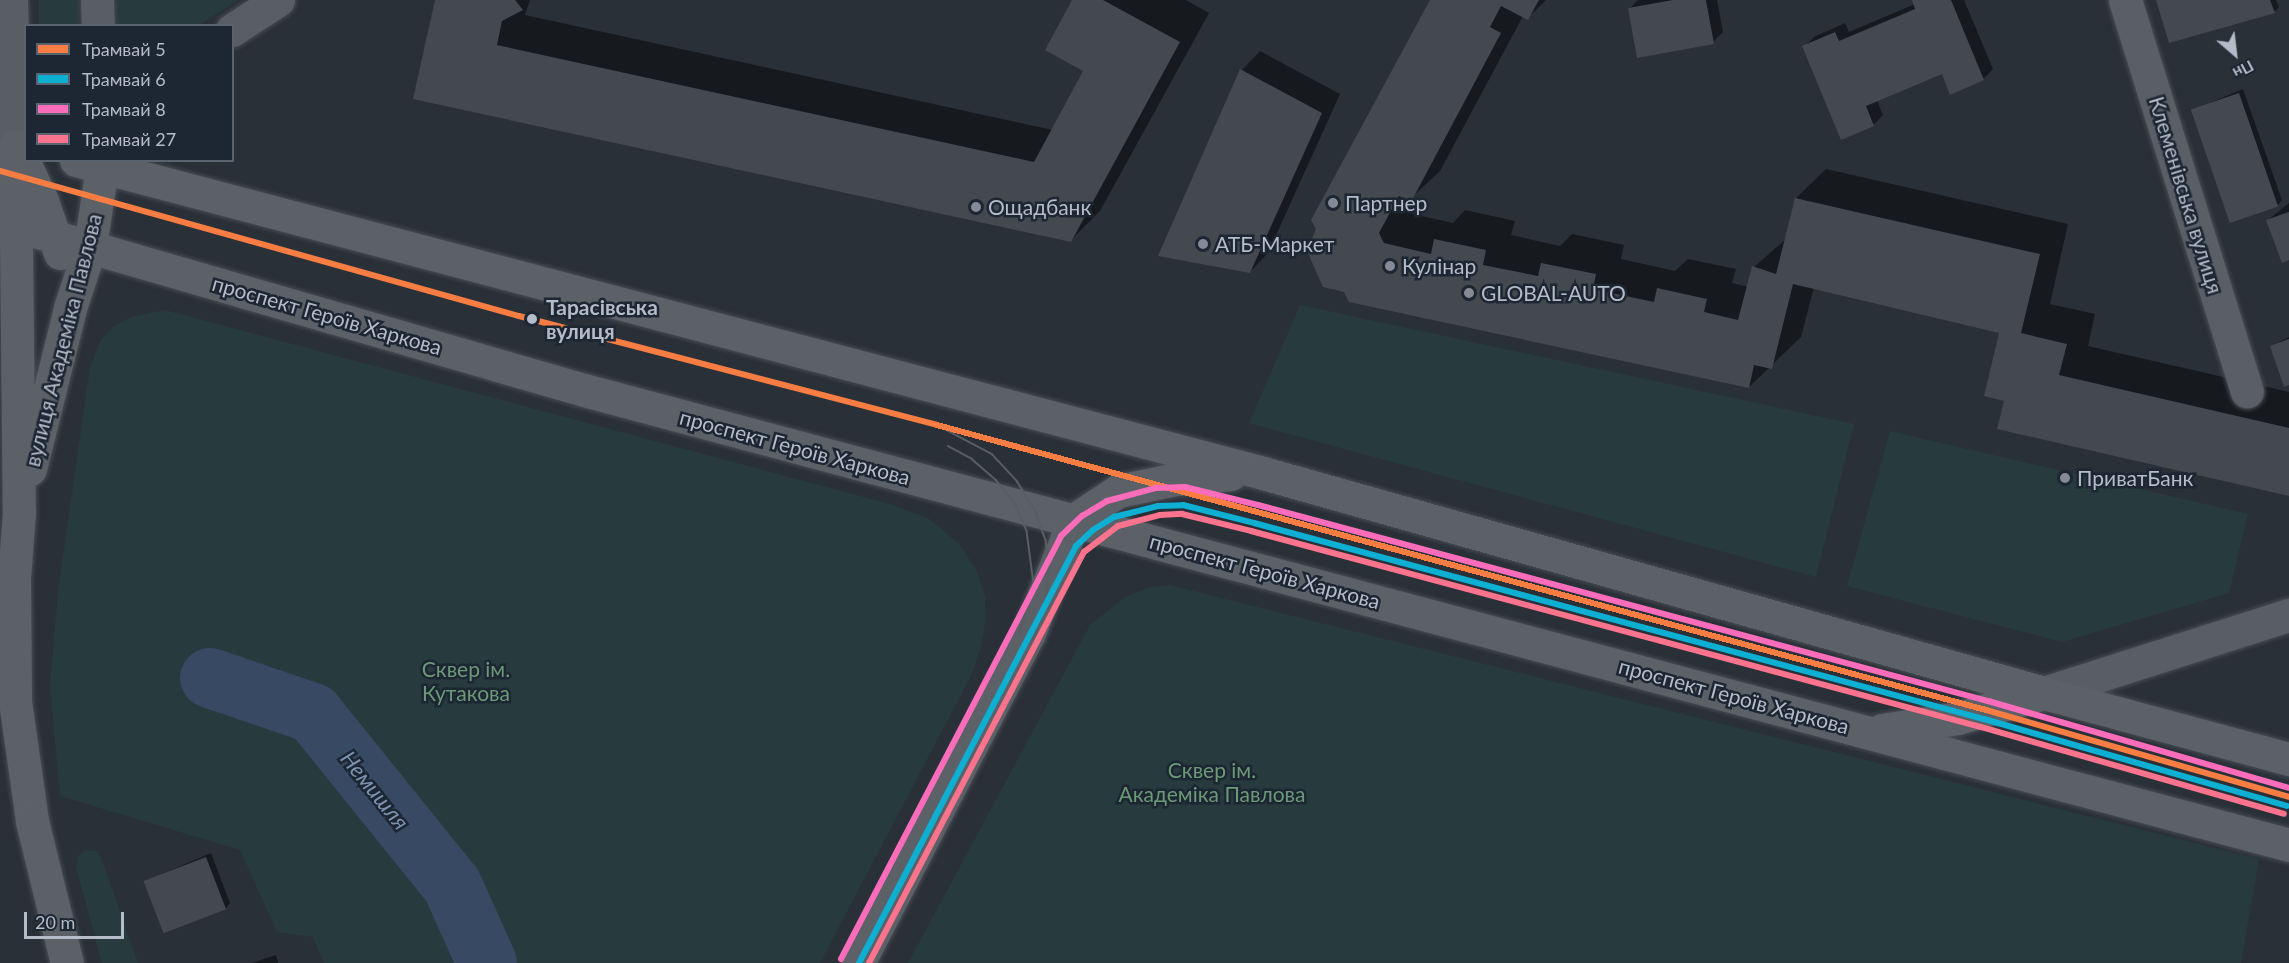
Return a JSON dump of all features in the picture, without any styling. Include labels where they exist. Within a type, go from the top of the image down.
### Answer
[{"type":"main road","points":[[11,0],[14,145],[55,237],[70,308]]},
{"type":"main road","points":[[97,0],[98,24]]},
{"type":"main road","points":[[234,29],[278,0]]},
{"type":"main road","name":"вулиця Академіка Павлова","points":[[14,145],[9,224],[19,512],[14,578],[15,701],[32,821],[67,963]]},
{"type":"main road","points":[[96,162],[1263,473],[2044,693],[2289,759]]},
{"type":"main road","name":"вулиця Академіка Павлова","points":[[19,512],[70,308],[90,247],[96,162]]},
{"type":"main road","name":"проспект Героїв Харкова","points":[[9,224],[584,390],[2289,845]]},
{"type":"main road","points":[[858,963],[1029,633],[1074,520],[1118,491],[1145,484],[1263,473]]},
{"type":"main road","points":[[1868,732],[1958,718],[2289,615]]},
{"type":"street","name":"Клеменівська вулиця","points":[[2125,0],[2247,391]]},
{"type":"green space","points":[[39,0],[79,0],[79,24],[39,24]]},
{"type":"green space","points":[[117,0],[238,0],[201,24],[117,24]]},
{"type":"green space","points":[[1300,305],[1854,424],[1816,577],[1249,423]]},
{"type":"green space","name":"Сквер ім. Кутакова","points":[[165,310],[890,504],[928,518],[959,544],[976,569],[985,597],[986,619],[980,650],[971,676],[820,963],[324,963],[313,937],[277,932],[240,850],[60,796],[50,686],[58,591],[90,367],[101,340],[114,326],[131,317]]},
{"type":"green space","points":[[1890,431],[2248,514],[2229,593],[2062,642],[1847,586]]},
{"type":"green space","name":"Сквер ім. Академіка Павлова","points":[[1170,585],[2259,859],[2241,963],[908,963],[1090,625],[1125,597],[1150,587]]},
{"type":"green space","points":[[85,850],[96,851],[101,857],[138,963],[102,963],[76,867],[77,857]]},
{"type":"building","points":[[435,0],[515,0],[523,10],[502,21],[497,45],[1034,162],[1083,71],[1045,50],[1072,0],[1103,0],[1180,42],[1071,242],[413,99]]},
{"type":"building","points":[[1430,0],[1539,0],[1528,20],[1501,6],[1490,27],[1501,33],[1411,202],[1399,196],[1379,233],[1384,243],[1431,254],[1434,239],[1486,250],[1483,265],[1538,276],[1541,263],[1596,274],[1593,289],[1654,302],[1657,288],[1707,299],[1704,312],[1738,320],[1752,266],[1776,274],[1795,198],[2040,254],[2021,333],[2067,344],[2059,375],[2289,428],[2289,496],[1997,429],[2004,401],[1984,396],[1999,333],[1793,284],[1772,369],[1754,365],[1749,388],[1349,302],[1344,292],[1323,287],[1307,251],[1316,229],[1311,220]]},
{"type":"building","points":[[1673,0],[1706,0],[1714,44],[1637,58],[1628,8]]},
{"type":"building","points":[[1912,0],[1951,0],[1984,80],[1950,95],[1942,74],[1866,106],[1874,126],[1841,140],[1802,46],[1835,32],[1839,41],[1915,9]]},
{"type":"building","points":[[2156,0],[2270,0],[2275,13],[2169,43]]},
{"type":"building","points":[[1240,69],[1322,113],[1250,273],[1158,256]]},
{"type":"building","points":[[2239,93],[2278,206],[2230,223],[2191,110]]},
{"type":"building","points":[[2289,212],[2289,260],[2282,263],[2266,220]]},
{"type":"building","points":[[2289,339],[2289,385],[2284,387],[2270,346]]},
{"type":"building","points":[[206,857],[226,909],[164,933],[143,881]]},
{"type":"waterway","name":"Немишля","points":[[210,678],[313,713],[452,885],[487,963]]},
{"type":"tram line","name":"5","points":[[0,171],[519,316],[937,425],[1986,710],[2289,797]]},
{"type":"tram line","points":[[937,425],[992,454],[1017,481],[1035,510],[1046,540],[1049,569],[1045,610],[1033,640]]},
{"type":"tram line","points":[[948,446],[972,459],[996,480],[1016,505],[1027,531],[1034,584],[1020,634]]},
{"type":"tram line","name":"8","points":[[841,959],[1061,536],[1082,516],[1107,501],[1156,488],[1185,487],[1258,505],[1988,701],[2289,788]]},
{"type":"tram line","name":"6","points":[[859,963],[1076,546],[1093,530],[1114,517],[1158,506],[1183,505],[1254,523],[1984,719],[2287,806]]},
{"type":"tram line","name":"27","points":[[869,963],[1084,552],[1118,526],[1160,515],[1182,514],[1251,531],[1981,727],[2284,814]]},
{"type":"place","name":"Партнер","points":[[1333,203]]},
{"type":"place","name":"Ощадбанк","points":[[976,207]]},
{"type":"place","name":"АТБ-Маркет","points":[[1203,244]]},
{"type":"place","name":"Кулінар","points":[[1390,266]]},
{"type":"place","name":"GLOBAL-AUTO","points":[[1469,293]]},
{"type":"place","name":"Тарасівська вулиця","points":[[532,319]]},
{"type":"place","name":"ПриватБанк","points":[[2065,478]]}]
